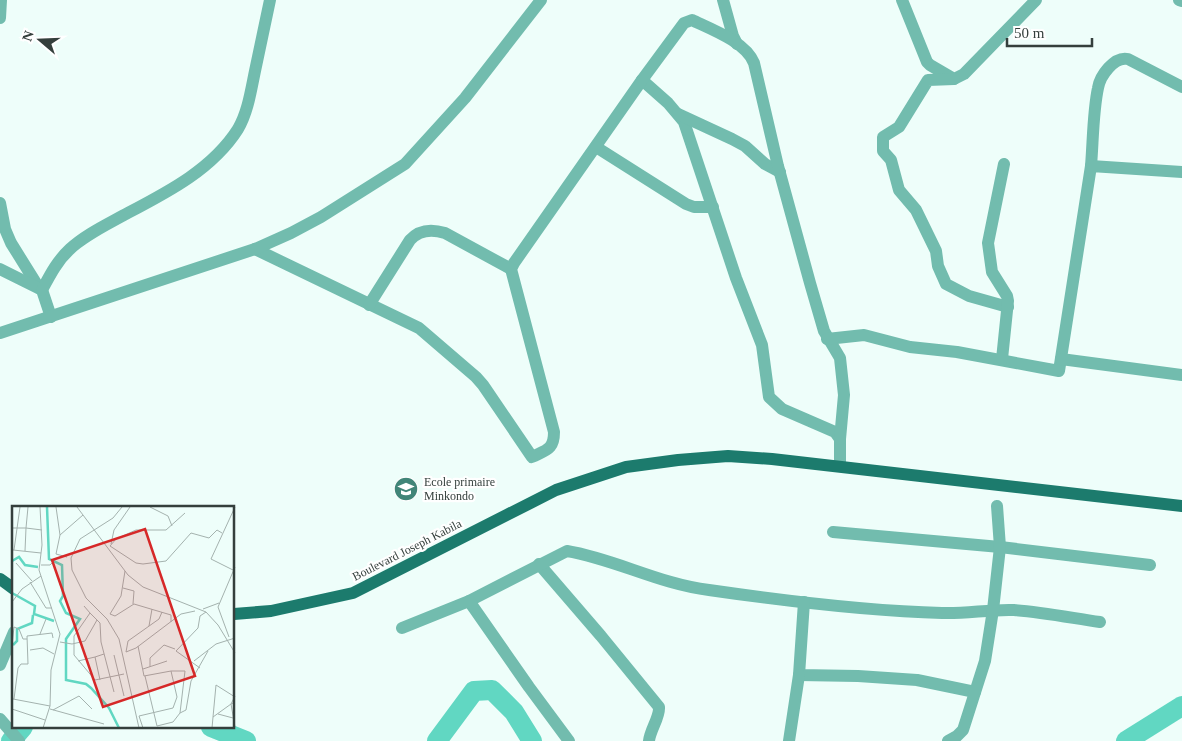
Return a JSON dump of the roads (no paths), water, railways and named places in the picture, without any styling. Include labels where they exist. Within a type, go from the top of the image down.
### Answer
[{"type":"main road","name":"Boulevard Joseph Kabila","points":[[235,614],[271,611],[353,593],[556,490],[626,467],[678,460],[728,456],[840,466],[1182,506]]},
{"type":"main road","points":[[0,579],[12,588]]},
{"type":"street","points":[[0,18],[1,0]]},
{"type":"street","points":[[40,289],[70,248],[100,228],[163,194],[202,168],[223,150],[239,128],[244,114],[270,0]]},
{"type":"street","points":[[0,333],[255,249],[291,233],[320,217],[404,164],[465,98],[541,0]]},
{"type":"street","points":[[723,0],[737,44]]},
{"type":"street","points":[[902,0],[925,58],[930,65],[954,79]]},
{"type":"street","points":[[928,80],[954,79],[964,74],[1036,0]]},
{"type":"street","points":[[255,249],[418,328],[476,377],[532,457],[550,448],[554,442],[554,432],[511,269],[514,262],[642,80],[684,23],[692,20],[737,44],[751,56],[754,62],[780,172],[805,265],[828,338],[840,358],[844,395],[840,439],[840,466]]},
{"type":"street","points":[[828,338],[864,335],[920,349],[957,352],[1059,370],[1091,166],[1098,89],[1102,76],[1117,60],[1122,58],[1128,59],[1182,87]]},
{"type":"street","points":[[930,65],[928,80],[900,127],[883,137],[883,151],[891,160],[899,190],[916,210],[936,251],[940,272],[946,284],[969,296],[1008,307]]},
{"type":"street","points":[[642,80],[678,114],[686,127],[736,278],[762,345],[769,397],[782,409],[835,432],[840,439]]},
{"type":"street","points":[[678,114],[745,146],[766,164],[780,172]]},
{"type":"street","points":[[596,147],[686,204],[694,207],[712,207]]},
{"type":"street","points":[[1002,359],[1008,307],[1007,296],[992,272],[988,244],[1004,164]]},
{"type":"street","points":[[1091,166],[1182,172]]},
{"type":"street","points":[[0,203],[5,229],[40,289],[51,317]]},
{"type":"street","points":[[369,305],[410,240],[420,233],[433,230],[445,233],[511,269]]},
{"type":"street","points":[[0,269],[40,289]]},
{"type":"street","points":[[1061,358],[1182,374]]},
{"type":"street","points":[[948,741],[963,730],[985,661],[1000,547],[997,506]]},
{"type":"street","points":[[833,532],[1000,547],[1150,565]]},
{"type":"street","points":[[402,628],[469,601],[538,564],[567,551],[688,586],[804,602],[942,613],[1014,610],[1100,622]]},
{"type":"street","points":[[538,564],[601,636],[659,708],[649,741]]},
{"type":"street","points":[[469,601],[569,741]]},
{"type":"street","points":[[789,741],[799,675],[804,602]]},
{"type":"street","points":[[0,665],[12,637]]},
{"type":"street","points":[[799,675],[917,680],[975,692]]},
{"type":"street","points":[[1,721],[19,741]]},
{"type":"waterway","points":[[437,741],[474,691],[492,690],[514,712],[532,741]]},
{"type":"waterway","points":[[1126,741],[1182,706]]},
{"type":"waterway","points":[[11,741],[22,728]]},
{"type":"waterway","points":[[214,728],[246,741]]},
{"type":"place","name":"Ecole primaire Minkondo","points":[[406,489]]}]
